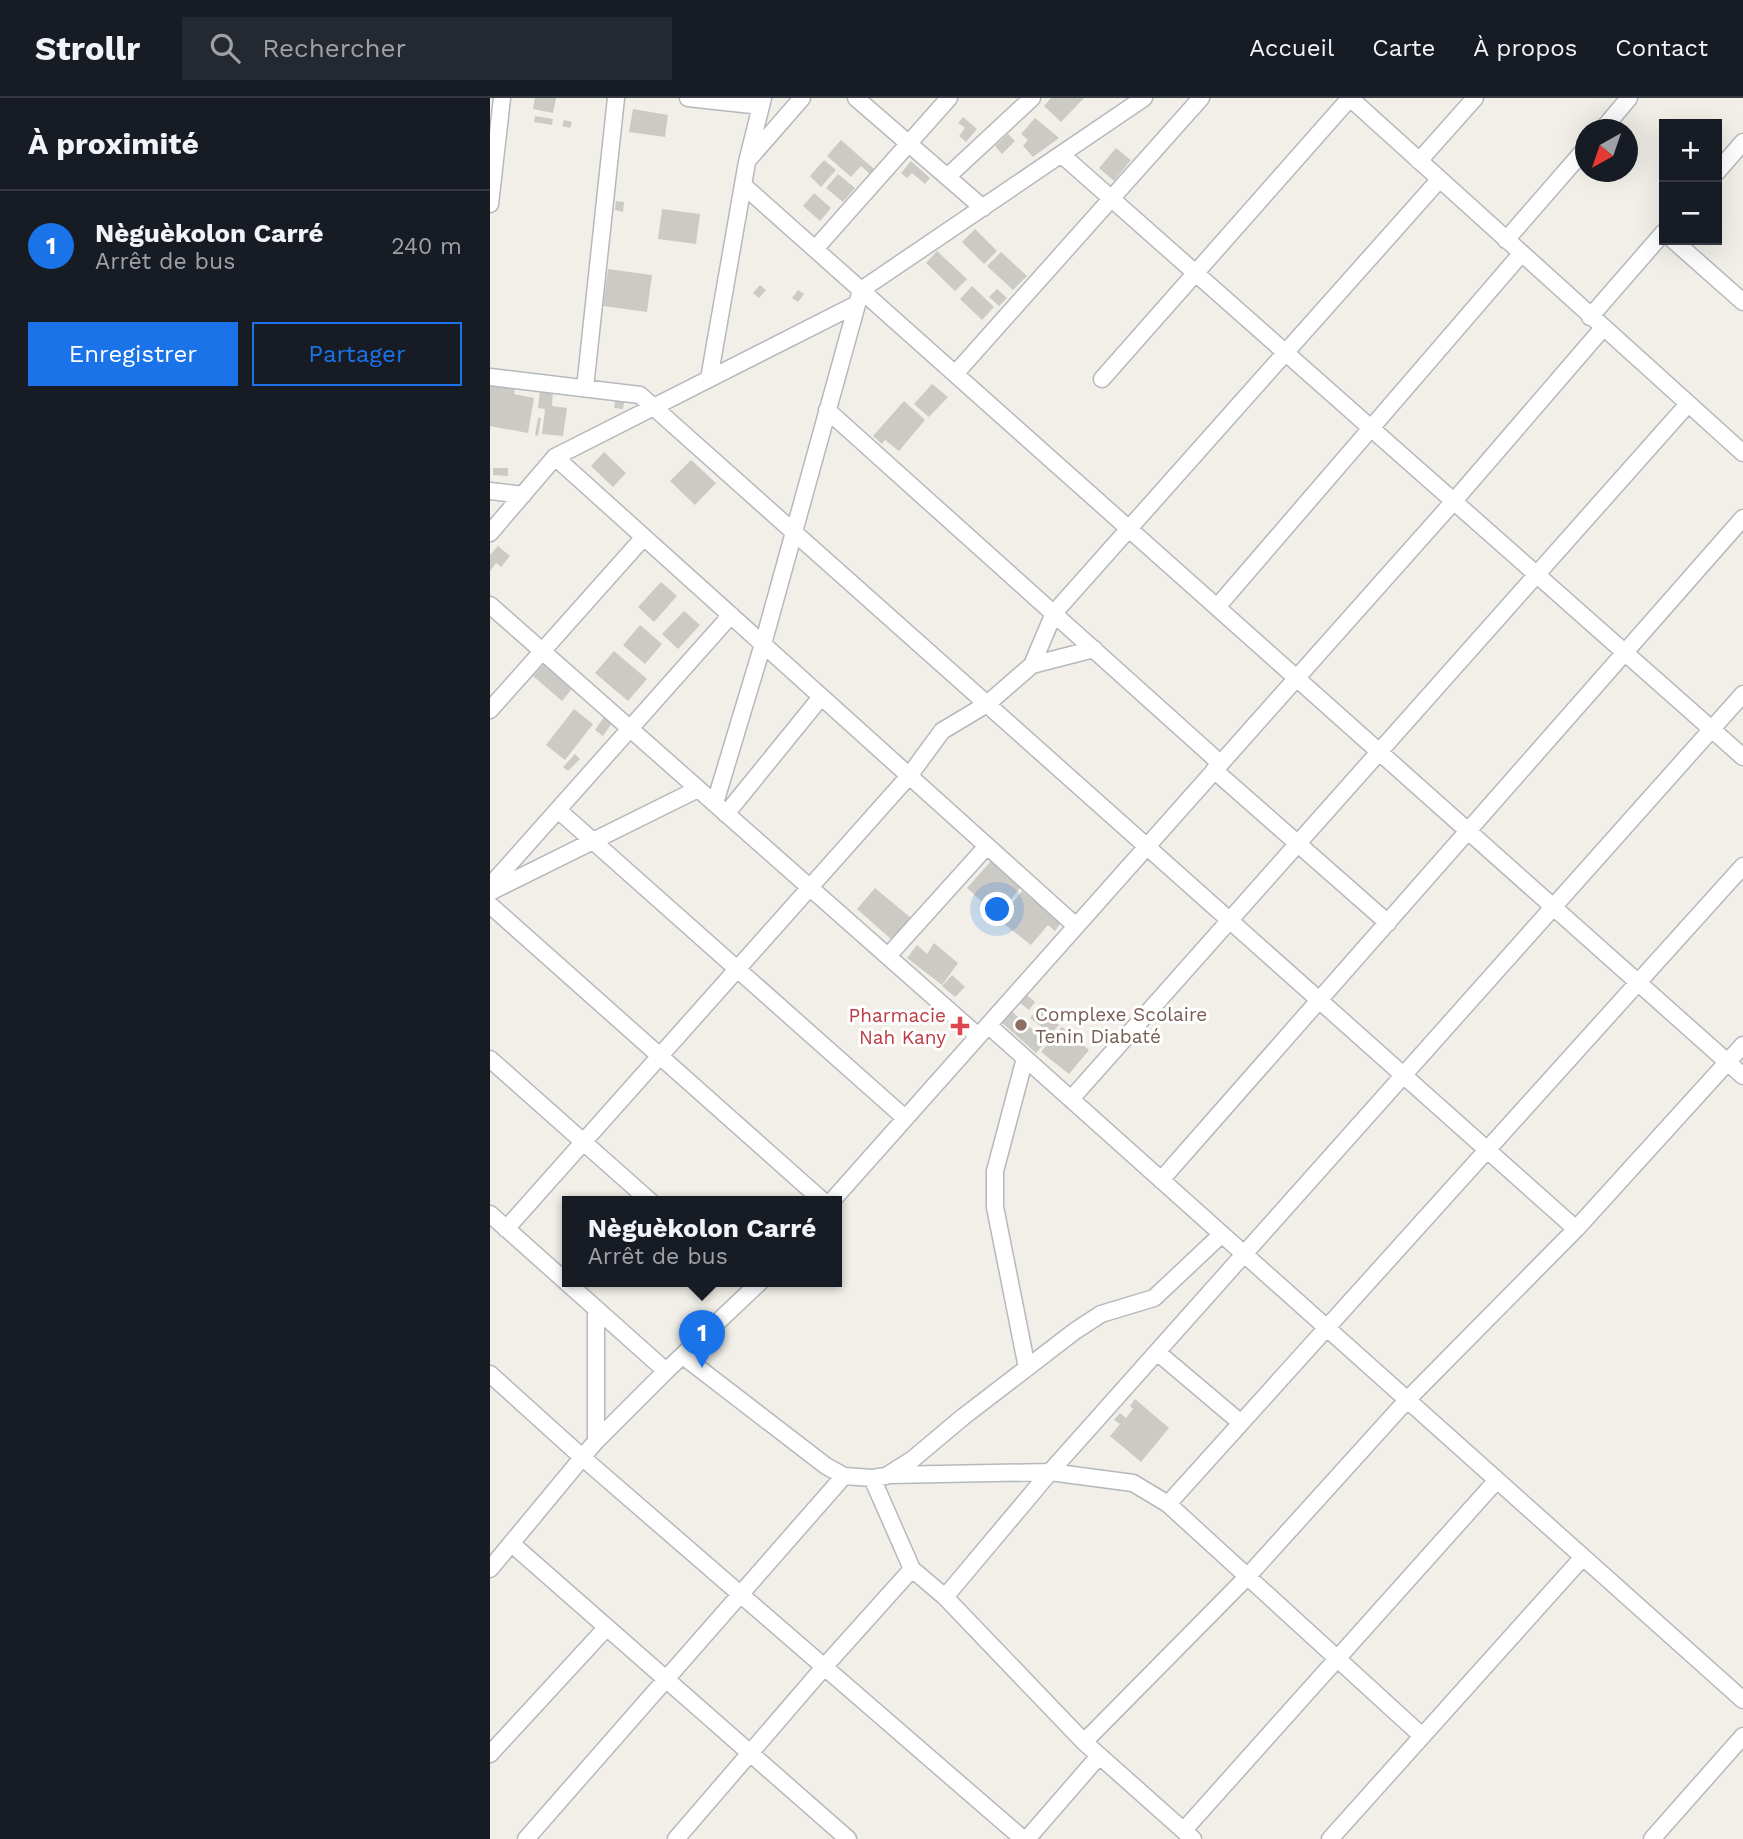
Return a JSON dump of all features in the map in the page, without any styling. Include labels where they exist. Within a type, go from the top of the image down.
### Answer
[{"type":"street","points":[[490,204],[502,98]]},
{"type":"street","points":[[585,388],[616,98]]},
{"type":"street","points":[[688,98],[762,102],[747,162],[709,379]]},
{"type":"street","points":[[747,162],[802,98]]},
{"type":"street","points":[[856,98],[983,208]]},
{"type":"street","points":[[815,249],[949,98]]},
{"type":"street","points":[[947,177],[1032,98]]},
{"type":"street","points":[[490,533],[555,457],[709,379],[859,297],[1144,98]]},
{"type":"street","points":[[955,374],[1201,98]]},
{"type":"street","points":[[1102,379],[1350,98],[1743,453]]},
{"type":"street","points":[[1419,161],[1475,98]]},
{"type":"street","points":[[1611,119],[1629,98]]},
{"type":"street","points":[[1722,167],[1742,145]]},
{"type":"street","points":[[1062,155],[1743,757]]},
{"type":"street","points":[[1506,240],[1575,161]]},
{"type":"street","points":[[506,1229],[909,776],[942,731],[987,704],[1032,665],[1054,613],[1440,180]]},
{"type":"street","points":[[743,185],[815,249],[859,297],[955,374],[1743,1076]]},
{"type":"street","points":[[1590,317],[1659,238]]},
{"type":"street","points":[[1679,245],[1743,302]]},
{"type":"street","points":[[1217,607],[1521,254]]},
{"type":"street","points":[[720,808],[859,297]]},
{"type":"street","points":[[836,1196],[1454,501],[1603,328]]},
{"type":"street","points":[[490,377],[640,395],[1576,1229]]},
{"type":"street","points":[[1071,1099],[1688,404]]},
{"type":"street","points":[[827,410],[1094,649],[1298,844],[1388,923]]},
{"type":"street","points":[[555,457],[1076,926]]},
{"type":"street","points":[[490,491],[523,495]]},
{"type":"street","points":[[1161,1180],[1743,518]]},
{"type":"street","points":[[490,710],[644,537]]},
{"type":"street","points":[[490,606],[888,956],[983,1030],[1025,1058],[1743,1700]]},
{"type":"street","points":[[490,886],[731,615]]},
{"type":"street","points":[[1032,665],[1094,649]]},
{"type":"street","points":[[945,1597],[1050,1472],[1743,694]]},
{"type":"street","points":[[720,808],[821,697]]},
{"type":"street","points":[[490,892],[698,789]]},
{"type":"street","points":[[558,810],[905,1118]]},
{"type":"street","points":[[888,956],[987,846]]},
{"type":"street","points":[[1168,1504],[1743,866]]},
{"type":"street","points":[[490,905],[817,1196]]},
{"type":"street","points":[[1084,1742],[1248,1576],[1408,1399],[1576,1229],[1743,1045]]},
{"type":"street","points":[[1025,1058],[995,1171],[995,1207],[1027,1368]]},
{"type":"street","points":[[490,1059],[644,1196]]},
{"type":"street","points":[[490,1214],[562,1279]]},
{"type":"street","points":[[879,1476],[913,1459],[1027,1368],[1101,1314],[1154,1298],[1222,1234]]},
{"type":"street","points":[[571,1287],[666,1371]]},
{"type":"street","points":[[490,1569],[596,1441],[749,1287]]},
{"type":"street","points":[[596,1309],[596,1441]]},
{"type":"street","points":[[1157,1352],[1241,1423]]},
{"type":"street","points":[[683,1356],[826,1466],[844,1476],[1050,1472],[1133,1483],[1168,1504],[1422,1736]]},
{"type":"street","points":[[490,1374],[583,1458],[1025,1839],[1099,1756]]},
{"type":"street","points":[[526,1839],[844,1476]]},
{"type":"street","points":[[879,1476],[912,1569],[945,1597],[1084,1742],[1188,1835],[1337,1658],[1497,1480]]},
{"type":"street","points":[[512,1544],[848,1839]]},
{"type":"street","points":[[1330,1839],[1583,1557]]},
{"type":"street","points":[[676,1839],[912,1569]]},
{"type":"street","points":[[490,1754],[607,1627]]},
{"type":"street","points":[[1653,1839],[1743,1736]]},
{"type":"building","points":[[535,98],[556,98],[553,113],[533,109]]},
{"type":"building","points":[[1051,98],[1084,98],[1061,122],[1044,106]]},
{"type":"building","points":[[633,109],[668,115],[665,137],[629,132]]},
{"type":"building","points":[[535,116],[553,119],[552,125],[534,122]]},
{"type":"building","points":[[963,117],[977,129],[966,142],[959,136],[965,128],[958,123]]},
{"type":"building","points":[[1035,118],[1059,138],[1033,157],[1023,146],[1028,140],[1021,134]]},
{"type":"building","points":[[564,120],[572,122],[570,128],[562,126]]},
{"type":"building","points":[[1008,134],[1015,141],[1002,154],[995,146]]},
{"type":"building","points":[[841,140],[874,169],[870,174],[861,166],[851,177],[827,156]]},
{"type":"building","points":[[1116,148],[1131,160],[1114,181],[1099,168]]},
{"type":"building","points":[[824,160],[836,170],[821,187],[810,176]]},
{"type":"building","points":[[911,161],[930,178],[925,184],[912,173],[907,178],[901,173]]},
{"type":"building","points":[[838,174],[855,188],[843,202],[826,188]]},
{"type":"building","points":[[814,193],[831,208],[820,221],[803,206]]},
{"type":"building","points":[[616,201],[624,202],[623,212],[615,210]]},
{"type":"building","points":[[662,209],[700,214],[696,244],[658,239]]},
{"type":"building","points":[[975,229],[997,251],[984,264],[962,242]]},
{"type":"building","points":[[937,251],[967,279],[955,291],[926,263]]},
{"type":"building","points":[[1001,252],[1027,276],[1013,290],[987,266]]},
{"type":"building","points":[[608,269],[652,275],[647,312],[603,306]]},
{"type":"building","points":[[760,285],[766,290],[759,298],[753,293]]},
{"type":"building","points":[[972,286],[994,307],[982,320],[960,299]]},
{"type":"building","points":[[997,289],[1007,298],[999,306],[989,297]]},
{"type":"building","points":[[798,290],[804,294],[798,302],[792,298]]},
{"type":"building","points":[[490,384],[515,388],[514,394],[534,398],[528,433],[490,426]]},
{"type":"building","points":[[932,384],[948,397],[929,417],[914,404]]},
{"type":"building","points":[[540,390],[553,391],[552,406],[567,408],[563,436],[542,434],[545,409],[538,408]]},
{"type":"building","points":[[616,396],[625,397],[623,409],[614,408]]},
{"type":"building","points":[[904,401],[925,420],[899,451],[885,440],[882,444],[873,436]]},
{"type":"building","points":[[538,418],[541,418],[538,436],[535,435]]},
{"type":"building","points":[[604,452],[626,473],[613,487],[591,466]]},
{"type":"building","points":[[691,460],[716,483],[695,505],[670,481]]},
{"type":"building","points":[[493,468],[508,468],[508,476],[493,475]]},
{"type":"building","points":[[498,546],[510,556],[501,567],[496,563],[490,571],[490,555]]},
{"type":"building","points":[[661,582],[677,596],[654,622],[638,607]]},
{"type":"building","points":[[684,611],[700,625],[678,649],[662,634]]},
{"type":"building","points":[[640,625],[662,644],[645,664],[623,645]]},
{"type":"building","points":[[614,651],[647,679],[628,701],[595,673]]},
{"type":"building","points":[[547,661],[575,685],[562,701],[533,676]]},
{"type":"building","points":[[574,709],[593,724],[565,760],[546,745]]},
{"type":"building","points":[[606,714],[614,720],[603,736],[595,730]]},
{"type":"building","points":[[575,754],[580,759],[568,771],[563,767]]},
{"type":"building","points":[[991,861],[1021,887],[998,916],[967,888]]},
{"type":"building","points":[[875,888],[911,918],[892,940],[857,909]]},
{"type":"building","points":[[1022,891],[1062,921],[1055,931],[1048,925],[1031,945],[999,920]]},
{"type":"building","points":[[934,943],[958,963],[942,985],[907,958],[917,945],[927,954]]},
{"type":"building","points":[[952,975],[965,987],[955,997],[942,986]]},
{"type":"building","points":[[1022,991],[1035,1002],[1029,1010],[1015,999]]},
{"type":"building","points":[[1039,1008],[1059,1025],[1051,1034],[1030,1018]]},
{"type":"building","points":[[1009,1009],[1046,1041],[1036,1053],[999,1020]]},
{"type":"building","points":[[1062,1027],[1089,1050],[1069,1074],[1041,1052]]},
{"type":"building","points":[[1135,1399],[1169,1428],[1141,1462],[1110,1436],[1120,1424],[1114,1420],[1120,1413],[1126,1418],[1133,1409],[1130,1406]]},
{"type":"place","name":"Complexe Scolaire Tenin Diabaté","points":[[1021,1025]]},
{"type":"place","name":"Pharmacie Nah Kany","points":[[960,1026]]},
{"type":"place","name":"Nèguèkolon Carré","points":[[702,1368]]}]
